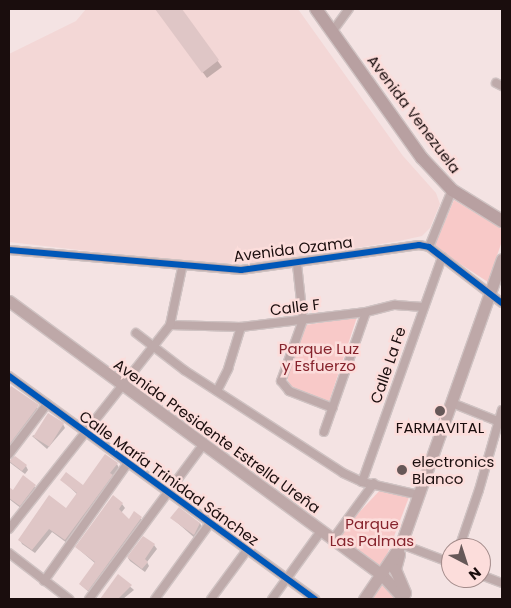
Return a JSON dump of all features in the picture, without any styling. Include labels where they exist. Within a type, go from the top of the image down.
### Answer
[{"type":"main road","name":"Avenida Venezuela","points":[[316,9],[422,158],[452,190],[502,221]]},
{"type":"main road","points":[[408,599],[395,569],[401,544],[502,260]]},
{"type":"main road","name":"Avenida Presidente Estrella Ureña","points":[[9,301],[333,539],[382,576],[404,599]]},
{"type":"main road","points":[[364,599],[382,576],[401,544]]},
{"type":"street","points":[[332,32],[350,9]]},
{"type":"street","points":[[452,190],[429,247],[502,303]]},
{"type":"street","name":"Avenida Ozama","points":[[9,250],[182,268],[241,270],[296,264],[401,246],[429,247]]},
{"type":"street","name":"Calle La Fe","points":[[362,482],[442,257]]},
{"type":"street","points":[[296,264],[303,320],[281,381],[289,391],[333,408]]},
{"type":"street","points":[[9,529],[170,325],[182,268]]},
{"type":"street","name":"Calle F","points":[[170,325],[241,327],[366,312],[395,305],[423,307]]},
{"type":"street","points":[[324,432],[366,312]]},
{"type":"street","points":[[217,391],[228,369],[241,327]]},
{"type":"street","points":[[136,333],[153,348],[342,473],[362,482],[374,483],[419,495]]},
{"type":"street","name":"Calle María Trinidad Sánchez","points":[[9,376],[315,599]]},
{"type":"street","points":[[452,403],[501,423]]},
{"type":"street","points":[[9,454],[47,404]]},
{"type":"street","points":[[462,538],[501,423],[502,410]]},
{"type":"street","points":[[89,599],[203,444]]},
{"type":"street","points":[[44,581],[128,463]]},
{"type":"street","points":[[333,539],[374,483]]},
{"type":"street","points":[[155,599],[210,523]]},
{"type":"street","points":[[272,599],[321,531]]},
{"type":"street","points":[[401,544],[441,559]]},
{"type":"street","points":[[211,599],[248,550]]},
{"type":"street","points":[[9,553],[69,599]]},
{"type":"street","points":[[501,583],[502,573]]},
{"type":"shaded area","points":[[86,9],[298,9],[403,156],[436,193],[440,204],[430,228],[422,236],[399,241],[272,262],[236,264],[185,262],[9,242],[9,54],[76,21]]},
{"type":"green space","points":[[454,200],[502,229],[502,241],[488,282],[434,247]]},
{"type":"green space","name":"Parque Luz y Esfuerzo","points":[[357,317],[329,402],[291,388],[287,378],[306,325]]},
{"type":"green space","name":"Parque Las Palmas","points":[[382,488],[409,497],[382,568],[337,536]]},
{"type":"green space","points":[[382,581],[398,599],[368,599]]},
{"type":"building","points":[[155,9],[182,9],[219,60],[202,73]]},
{"type":"building","points":[[11,386],[39,405],[9,445],[9,390]]},
{"type":"building","points":[[48,413],[64,423],[49,447],[33,437]]},
{"type":"building","points":[[105,454],[118,463],[110,473],[113,475],[65,540],[49,529],[32,550],[18,540],[49,495],[66,508],[77,493],[60,480],[66,472],[83,485]]},
{"type":"building","points":[[15,456],[27,465],[22,471],[9,461]]},
{"type":"building","points":[[23,475],[36,485],[20,506],[9,498],[9,487],[13,490]]},
{"type":"building","points":[[113,495],[123,503],[119,509],[129,519],[134,511],[142,517],[88,591],[79,584],[95,562],[75,547]]},
{"type":"building","points":[[179,507],[200,523],[194,535],[170,518]]},
{"type":"building","points":[[143,536],[155,544],[145,559],[148,562],[142,569],[127,557]]},
{"type":"building","points":[[118,574],[132,585],[118,599],[100,599]]},
{"type":"cycle path","points":[[9,250],[241,270],[419,245],[429,247],[502,303]]},
{"type":"cycle path","points":[[9,376],[315,599]]},
{"type":"place","name":"FARMAVITAL","points":[[440,411]]},
{"type":"place","name":"electronics Blanco","points":[[402,470]]}]
